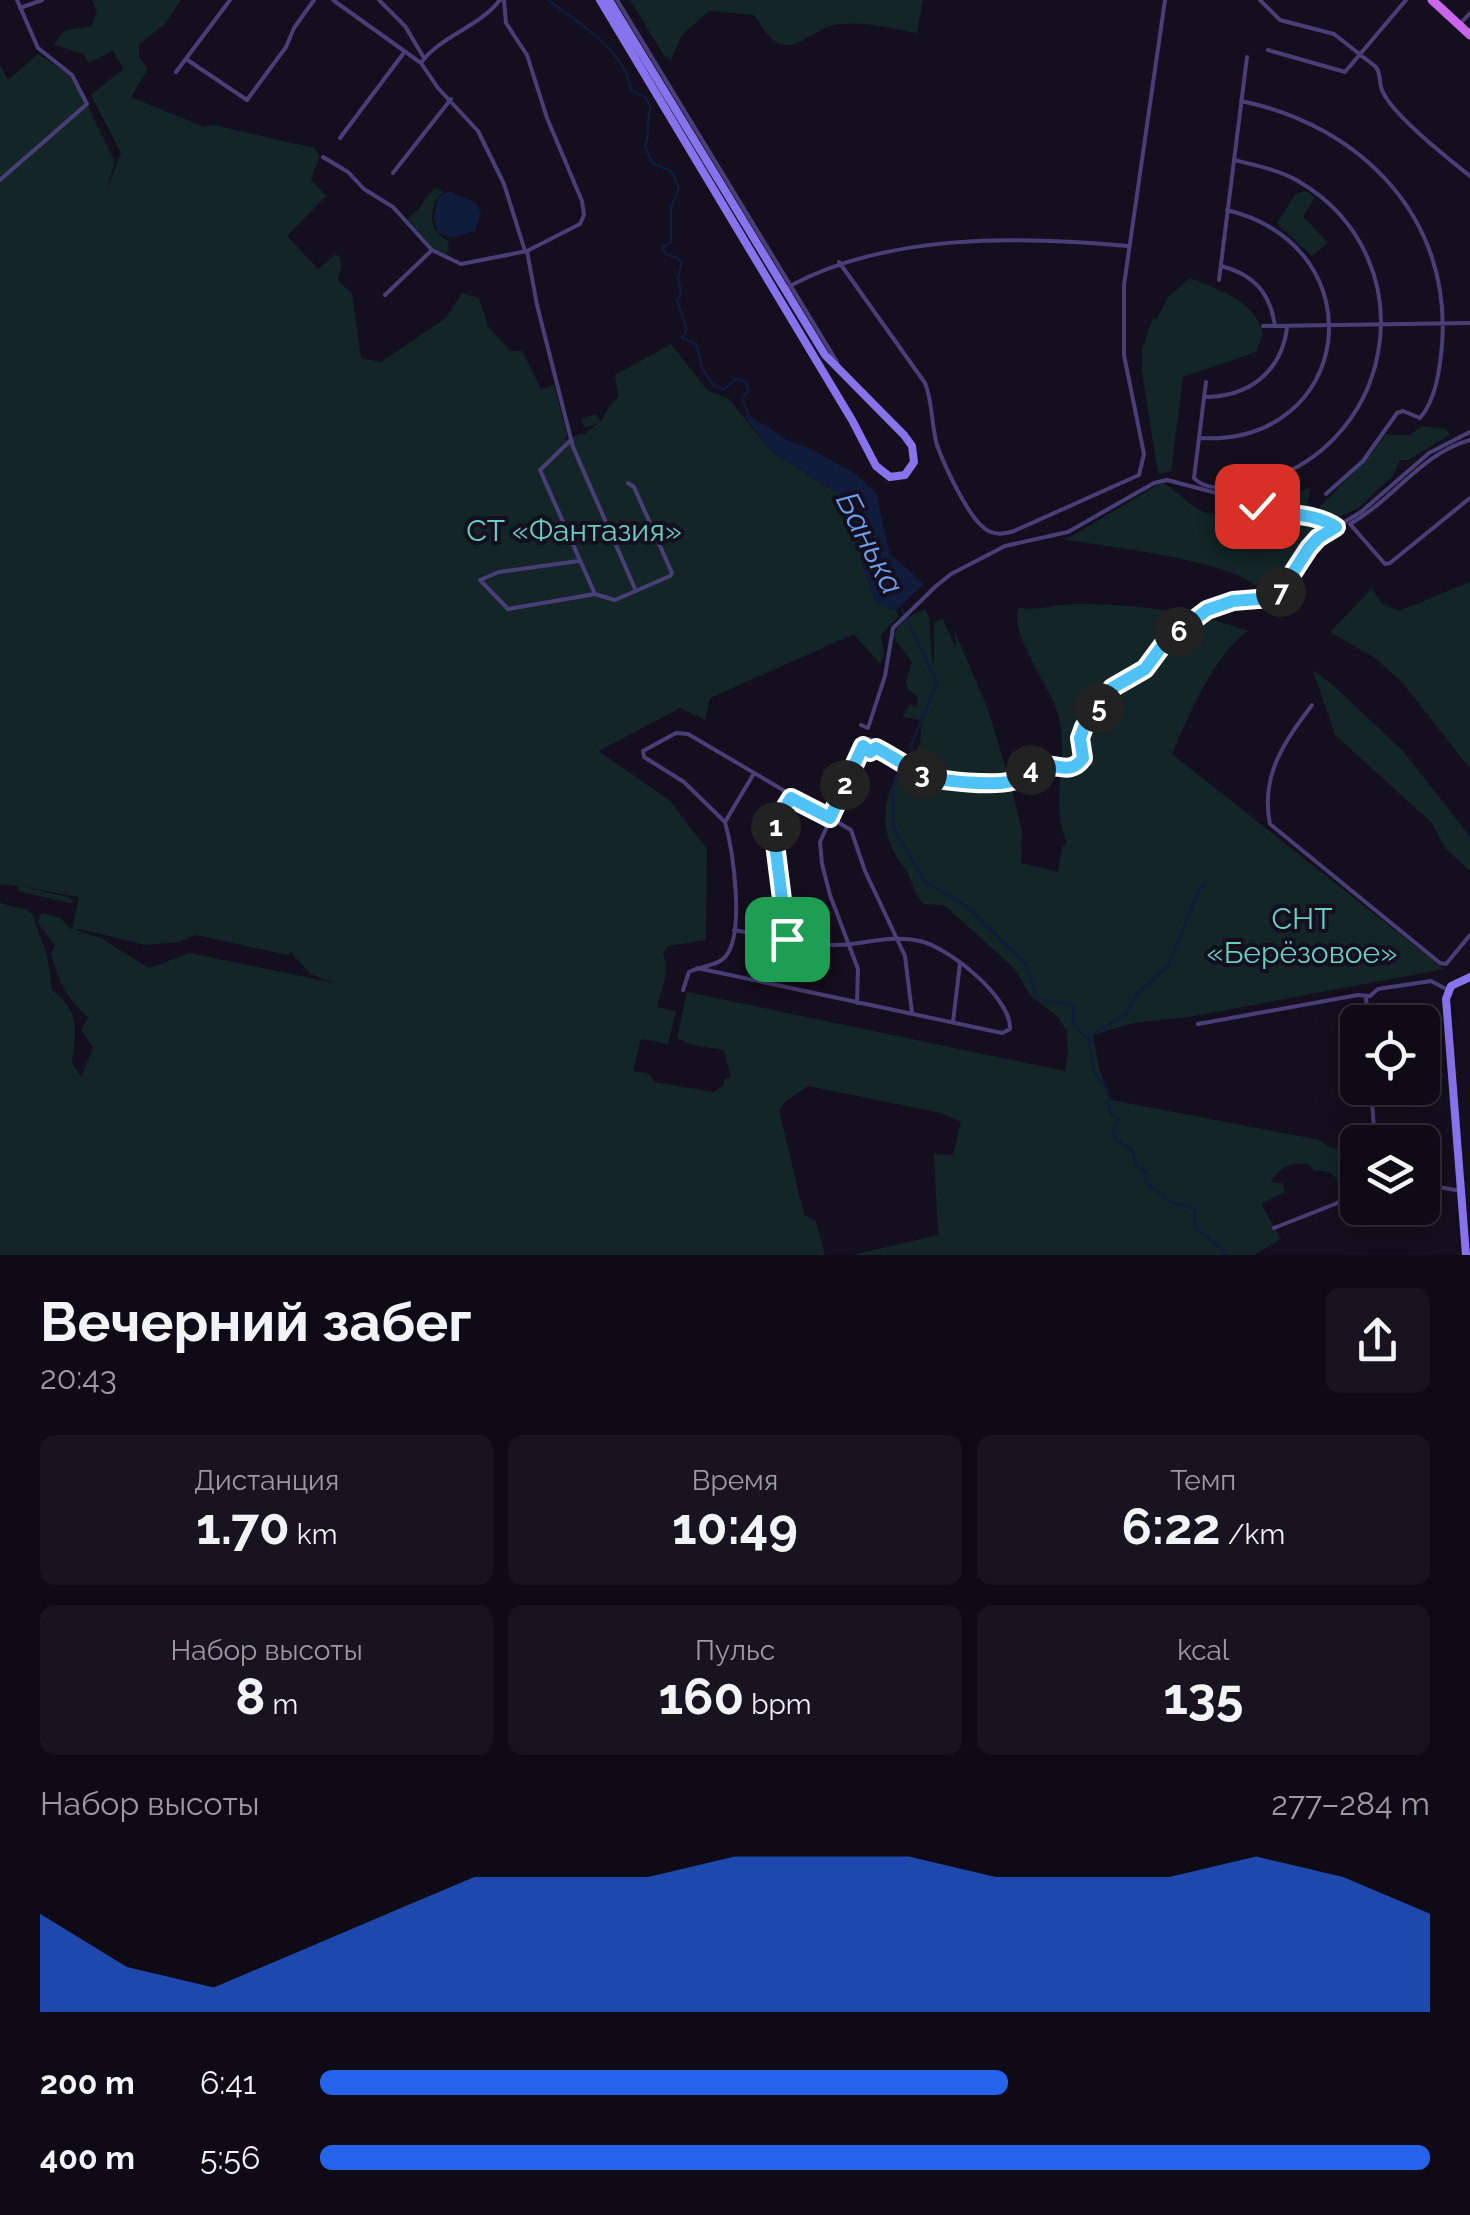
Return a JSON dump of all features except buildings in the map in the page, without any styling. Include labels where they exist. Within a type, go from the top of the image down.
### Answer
[{"type":"main road","points":[[1432,0],[1470,35]]},
{"type":"street","points":[[0,180],[87,104],[72,75],[38,48],[17,0]]},
{"type":"street","points":[[20,8],[42,0]]},
{"type":"street","points":[[176,72],[230,0]]},
{"type":"street","points":[[186,59],[247,100],[314,0]]},
{"type":"street","points":[[333,0],[404,53],[422,60]]},
{"type":"street","points":[[379,0],[405,26],[438,88],[486,145],[526,251],[571,440],[636,591]]},
{"type":"street","points":[[422,60],[479,22],[502,0]]},
{"type":"street","points":[[323,156],[348,172],[364,190],[392,206],[432,250],[461,264],[526,251],[580,224],[584,215],[582,201],[527,56],[506,22],[502,0]]},
{"type":"street","points":[[600,0],[876,466],[890,478],[906,475],[914,462],[912,446],[816,343],[609,0]]},
{"type":"street","points":[[617,0],[827,348],[854,386]]},
{"type":"street","points":[[839,262],[924,383],[931,399],[938,447],[975,518],[986,530],[1000,534],[1025,527],[1132,481],[1144,466],[1124,355],[1122,318],[1128,246],[1165,0]]},
{"type":"street","points":[[1260,0],[1280,20],[1306,30],[1334,34],[1378,70],[1382,89],[1412,126],[1470,176]]},
{"type":"street","points":[[1268,50],[1343,73],[1406,0]]},
{"type":"street","points":[[1459,25],[1470,13]]},
{"type":"street","points":[[340,138],[404,53]]},
{"type":"street","points":[[1219,280],[1246,57]]},
{"type":"street","points":[[393,172],[451,99]]},
{"type":"street","points":[[1241,101],[1318,126],[1359,152],[1410,212],[1435,272],[1442,323],[1438,374],[1423,416],[1397,413],[1364,461],[1326,494]]},
{"type":"street","points":[[1206,382],[1195,480],[1233,488],[1296,468],[1326,446],[1357,414],[1379,362],[1380,324],[1370,268],[1350,230],[1299,182],[1234,160]]},
{"type":"street","points":[[1199,438],[1225,438],[1255,431],[1294,407],[1322,370],[1329,325],[1324,291],[1302,250],[1260,219],[1228,210]]},
{"type":"street","points":[[790,286],[839,262],[904,248],[1042,240],[1128,246]]},
{"type":"street","points":[[385,295],[432,250]]},
{"type":"street","points":[[1220,266],[1236,270],[1258,284],[1271,305],[1274,326]]},
{"type":"street","points":[[1263,326],[1470,323]]},
{"type":"street","points":[[1204,397],[1235,394],[1261,380],[1280,356],[1287,326]]},
{"type":"street","points":[[876,748],[923,774],[950,780],[1012,781],[1043,766],[1064,770],[1074,767],[1083,758],[1080,738],[1084,727],[1112,688],[1145,669],[1165,642],[1207,610],[1233,601],[1279,594],[1318,538],[1382,495],[1429,452],[1470,432]]},
{"type":"street","points":[[571,440],[540,470],[595,594]]},
{"type":"street","points":[[1470,440],[1436,456],[1368,514],[1350,524],[1385,564],[1390,563],[1470,498]]},
{"type":"street","points":[[861,725],[868,728],[885,676],[892,628],[936,586],[1006,546],[1071,530],[1154,483],[1167,480],[1247,501],[1272,512],[1318,517],[1336,527]]},
{"type":"street","points":[[580,561],[499,572],[480,580],[508,609],[595,594],[614,600],[670,576],[634,487],[628,483]]},
{"type":"street","points":[[1312,704],[1280,746],[1275,760],[1270,824],[1440,963],[1446,964],[1470,935]]},
{"type":"street","points":[[683,990],[690,972],[719,962],[728,954],[734,930],[734,862],[726,822],[704,799],[642,753],[682,732],[850,830],[908,970],[912,1014]]},
{"type":"street","points":[[857,1003],[858,969],[820,855],[822,835],[863,746],[868,739],[875,742],[876,748]]},
{"type":"street","points":[[863,746],[870,752],[876,748]]},
{"type":"street","points":[[726,822],[752,775]]},
{"type":"street","points":[[787,939],[774,836],[791,798]]},
{"type":"street","points":[[697,968],[1002,1033],[1010,1029],[1008,1016],[997,999],[939,947],[895,937],[851,944],[734,930]]},
{"type":"street","points":[[953,1022],[954,987],[960,963]]},
{"type":"street","points":[[1466,1255],[1446,999],[1448,990],[1470,978]]},
{"type":"street","points":[[1198,1024],[1431,981],[1448,990]]},
{"type":"street","points":[[1366,996],[1367,1005]]},
{"type":"street","points":[[1440,1187],[1461,1191]]},
{"type":"street","points":[[1274,1228],[1340,1201]]},
{"type":"green space","points":[[92,0],[181,0],[165,24],[139,44],[139,57],[148,69],[131,97],[204,127],[214,125],[314,148],[320,156],[311,179],[326,196],[287,236],[318,269],[336,254],[339,257],[338,281],[352,293],[361,358],[381,362],[446,318],[462,293],[479,298],[488,326],[510,351],[522,351],[541,389],[554,385],[567,435],[564,441],[584,435],[598,423],[585,428],[581,420],[596,414],[601,422],[618,397],[615,375],[671,344],[707,390],[729,399],[772,452],[838,493],[859,532],[861,560],[876,603],[899,616],[881,635],[884,653],[880,664],[854,634],[710,698],[705,720],[680,708],[599,751],[670,801],[707,849],[706,940],[668,946],[663,954],[666,973],[657,1007],[676,1011],[668,1044],[641,1039],[633,1071],[650,1074],[655,1082],[714,1092],[724,1085],[724,1079],[731,1077],[724,1050],[692,1045],[677,1038],[687,992],[1065,1071],[1067,1032],[1059,1018],[1030,995],[1014,968],[944,905],[924,904],[919,898],[890,844],[885,821],[888,799],[901,765],[934,782],[1011,786],[1022,831],[1021,863],[1058,872],[1062,847],[1067,843],[1059,797],[1061,730],[1054,703],[1019,630],[1019,608],[1075,604],[1163,610],[1248,631],[1213,670],[1172,754],[1444,969],[1189,1017],[1133,1023],[1093,1035],[1099,1068],[1111,1100],[1320,1140],[1340,1150],[1340,1183],[1331,1173],[1315,1171],[1308,1164],[1281,1169],[1271,1182],[1282,1183],[1285,1192],[1261,1204],[1281,1239],[1254,1255],[853,1255],[938,1235],[934,1154],[953,1155],[961,1122],[941,1113],[808,1086],[779,1110],[804,1215],[816,1221],[825,1255],[0,1255],[0,903],[32,914],[47,954],[52,990],[72,1014],[72,1063],[81,1077],[93,1048],[81,1030],[89,1017],[64,988],[51,952],[55,945],[37,922],[42,913],[60,918],[72,930],[79,897],[19,886],[75,902],[69,903],[0,884],[0,65],[8,80],[38,54],[67,73],[78,86],[115,162],[106,191],[121,153],[91,95],[127,66],[123,68],[113,51],[89,63],[83,54],[54,45],[64,31],[91,26],[97,11]],"holes":[[[75,930],[145,945],[179,942],[195,935],[288,955],[291,952],[310,974],[334,983],[190,953],[149,968],[101,938]]]},
{"type":"green space","points":[[630,0],[923,0],[917,33],[841,24],[788,45],[772,39],[754,15],[709,11],[682,35],[671,60],[664,56]]},
{"type":"green space","points":[[435,188],[444,191],[435,200],[432,219],[435,229],[448,241],[446,254],[433,248],[407,219]]},
{"type":"green space","points":[[1307,191],[1315,198],[1303,216],[1328,243],[1312,256],[1277,224],[1295,194]]},
{"type":"green space","points":[[1190,278],[1244,305],[1259,322],[1263,334],[1256,352],[1183,377],[1171,471],[1158,474],[1142,349],[1153,318],[1157,319],[1168,297]]},
{"type":"green space","points":[[1422,426],[1446,429],[1450,435],[1408,460],[1400,460],[1393,476],[1358,508],[1327,523],[1291,561],[1279,585],[1288,595],[1272,593],[1230,572],[1189,561],[1061,539],[1159,484],[1165,484],[1210,514],[1246,505],[1268,515],[1273,512],[1267,497],[1276,482],[1288,492],[1310,489],[1308,502],[1311,508],[1319,508],[1385,435],[1410,435]]},
{"type":"green space","points":[[1470,582],[1470,769],[1402,682],[1375,658],[1330,632],[1372,588],[1381,603],[1399,611]]},
{"type":"green space","points":[[926,609],[934,664],[934,622],[943,619],[956,649],[955,632],[987,707],[1009,778],[937,775],[904,759],[913,757],[920,743],[922,720],[903,717],[910,704],[917,707],[918,698],[908,689],[906,680],[912,662],[894,638],[906,619]]},
{"type":"green space","points":[[1313,670],[1402,750],[1447,807],[1470,837],[1470,871],[1446,849],[1432,823],[1335,735]]},
{"type":"water","points":[[449,191],[476,203],[481,213],[475,231],[450,238],[437,232],[434,217],[438,197]]},
{"type":"water","points":[[747,414],[787,440],[856,474],[876,493],[890,554],[924,584],[896,611],[876,603],[861,560],[859,532],[838,493],[772,452],[745,417]]},
{"type":"waterway","name":"Банька","points":[[548,0],[610,49],[627,75],[631,90],[645,97],[651,107],[645,146],[652,163],[671,171],[679,188],[671,208],[671,242],[663,247],[666,254],[678,258],[681,264],[681,294],[677,301],[687,329],[682,338],[696,344],[703,370],[714,386],[724,389],[736,379],[746,382],[748,391],[742,399],[749,415]]},
{"type":"waterway","name":"Банька","points":[[902,609],[937,683],[910,748]]},
{"type":"waterway","name":"Банька","points":[[902,765],[893,786],[893,827],[925,882],[965,905],[1025,963],[1038,999],[1073,1005],[1073,1023],[1089,1041],[1094,1071],[1107,1089],[1110,1113],[1119,1119],[1113,1131],[1116,1140],[1132,1150],[1136,1165],[1147,1173],[1145,1181],[1170,1202],[1195,1209],[1195,1227],[1228,1255]]},
{"type":"waterway","points":[[1089,1040],[1127,1013],[1135,996],[1168,966],[1199,890],[1206,883]]},
{"type":"route","points":[[787,939],[774,836],[791,798],[830,818],[863,746],[866,752],[876,748],[923,774],[950,780],[1012,781],[1036,767],[1074,767],[1083,758],[1080,738],[1084,727],[1112,688],[1145,669],[1165,642],[1207,610],[1233,601],[1260,600],[1279,594],[1309,548],[1336,527],[1318,517],[1272,512],[1257,506]]},
{"type":"park label","name":"СТ «Фантазия»","points":[[574,531]]},
{"type":"park label","name":"СНТ «Берёзовое»","points":[[1302,936]]}]
